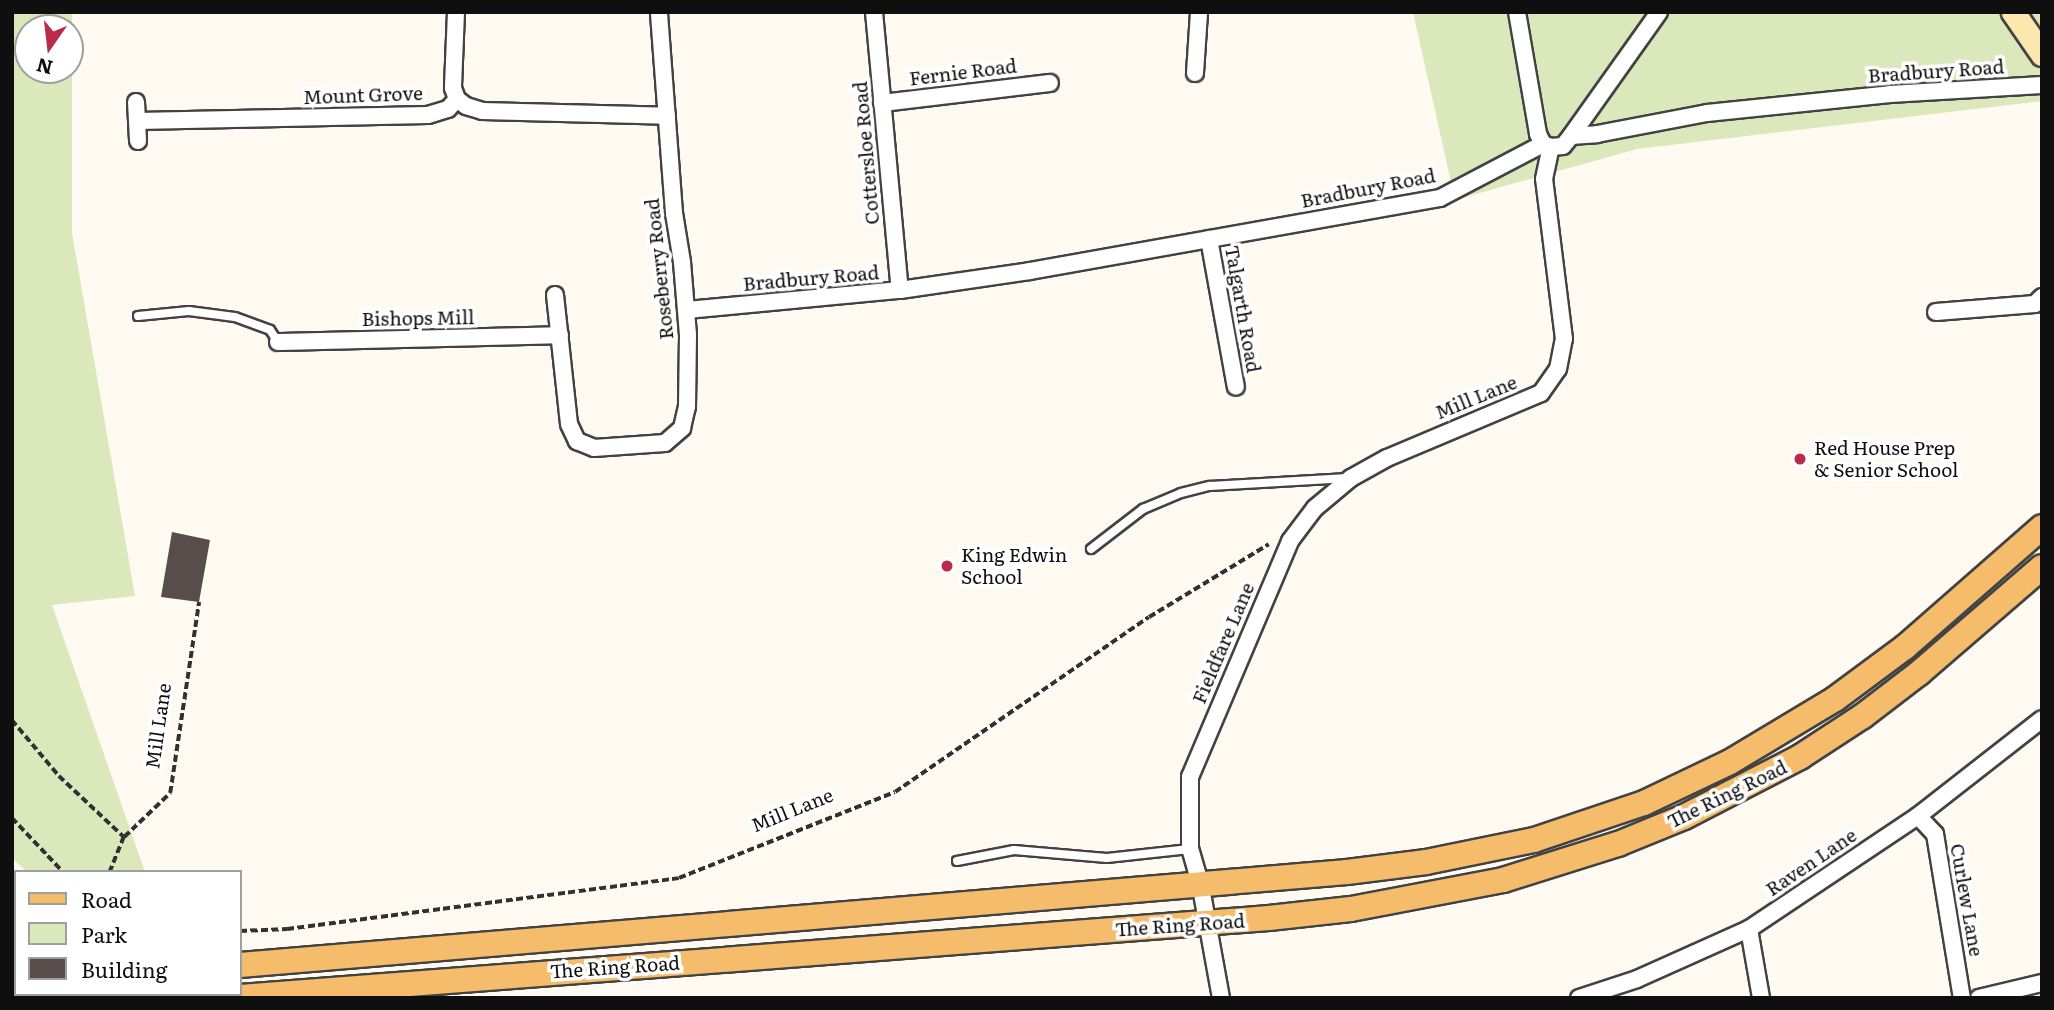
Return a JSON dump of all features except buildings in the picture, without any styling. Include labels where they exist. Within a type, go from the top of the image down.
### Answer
[{"type":"main road","points":[[2013,12],[2042,54]]},
{"type":"main road","name":"The Ring Road","points":[[242,965],[1347,872],[1426,862],[1534,839],[1644,803],[1730,762],[1835,699],[1905,647],[2042,527]]},
{"type":"main road","name":"The Ring Road","points":[[227,998],[1207,923],[1351,909],[1503,880],[1618,844],[1685,817],[1800,757],[1863,716],[1972,630],[2042,568]]},
{"type":"street","points":[[456,12],[453,88],[457,99],[466,106],[482,111],[667,116]]},
{"type":"street","name":"Roseberry Road","points":[[560,335],[569,424],[577,441],[594,448],[665,443],[682,428],[687,407],[687,310],[674,214],[659,12]]},
{"type":"street","name":"Cottersloe Road","points":[[874,12],[900,290]]},
{"type":"street","points":[[1195,73],[1199,12]]},
{"type":"street","name":"Mill Lane","points":[[1351,478],[1447,431],[1541,393],[1558,369],[1564,339],[1544,179],[1547,146],[1538,134],[1517,12]]},
{"type":"street","points":[[1572,135],[1659,12]]},
{"type":"street","name":"Fernie Road","points":[[881,103],[1050,83]]},
{"type":"street","name":"Bradbury Road","points":[[687,310],[900,290],[1030,271],[1440,198],[1547,146],[1563,146],[1572,135],[1597,134],[1720,111],[1890,94],[2042,85]]},
{"type":"street","name":"Mount Grove","points":[[137,121],[428,115],[448,109],[457,99]]},
{"type":"street","points":[[136,102],[138,141]]},
{"type":"street","name":"Talgarth Road","points":[[1209,239],[1236,387]]},
{"type":"street","points":[[555,295],[560,335]]},
{"type":"street","points":[[1936,312],[2035,304],[2042,297]]},
{"type":"street","name":"Bishops Mill","points":[[278,342],[560,335]]},
{"type":"street","name":"Fieldfare Lane","points":[[1200,883],[1190,849],[1190,776],[1290,541],[1315,508],[1351,478]]},
{"type":"street","name":"Raven Lane","points":[[1579,998],[1637,979],[1749,929],[1918,816],[2042,719]]},
{"type":"street","name":"Curlew Lane","points":[[1918,816],[1935,834],[1962,998]]},
{"type":"street","points":[[1200,883],[1221,998]]},
{"type":"street","points":[[1749,929],[1761,998]]},
{"type":"street","points":[[1979,998],[2042,983]]},
{"type":"lane","points":[[138,316],[189,311],[235,317],[270,330],[278,342]]},
{"type":"lane","points":[[1091,549],[1143,509],[1181,493],[1210,486],[1351,478]]},
{"type":"lane","points":[[957,861],[1014,850],[1107,858],[1190,849]]},
{"type":"path","name":"Mill Lane","points":[[242,931],[287,929],[678,878],[895,792],[1161,610],[1264,545],[1290,541]]},
{"type":"path","name":"Mill Lane","points":[[111,870],[124,838],[170,793],[199,602]]},
{"type":"path","points":[[12,720],[59,776],[124,838]]},
{"type":"path","points":[[12,818],[61,870]]},
{"type":"green space","points":[[12,12],[72,12],[14,14],[14,84],[72,84],[72,233],[135,596],[52,605],[144,870],[25,870],[12,858]]},
{"type":"green space","points":[[1413,12],[2042,12],[2042,101],[1637,149],[1455,200]]},
{"type":"place","name":"Red House Prep & Senior School","points":[[1800,459]]},
{"type":"place","name":"King Edwin School","points":[[947,566]]}]
